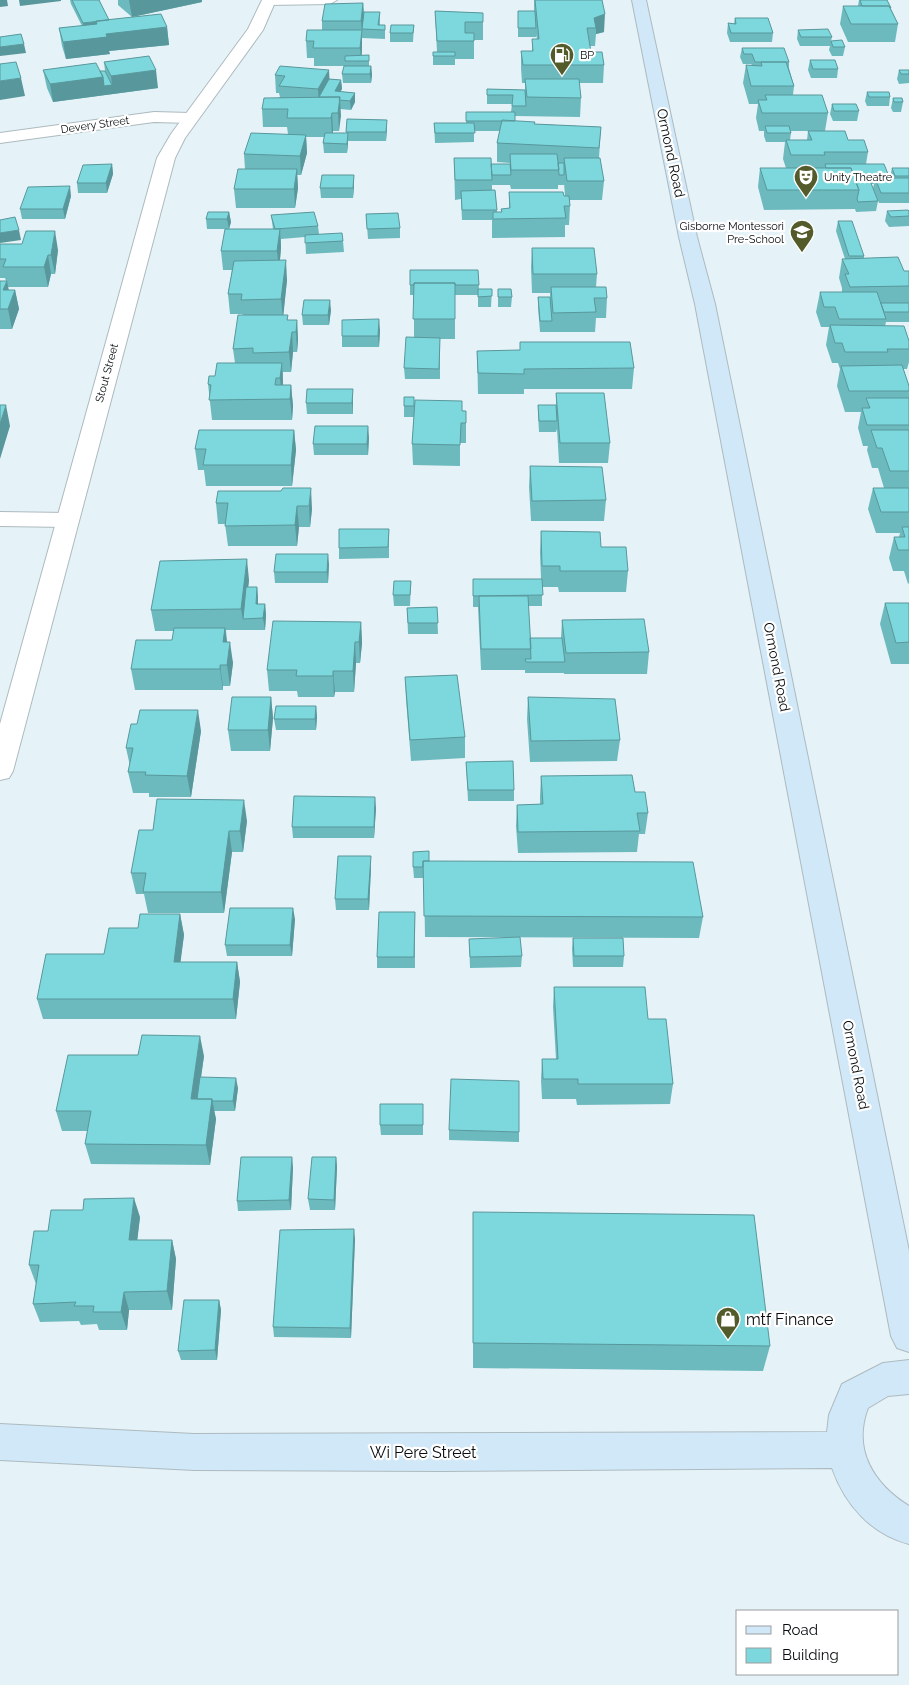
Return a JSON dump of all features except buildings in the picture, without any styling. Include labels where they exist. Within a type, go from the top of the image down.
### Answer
[{"type":"main road","name":"Ormond Road","points":[[639,0],[688,237],[707,314],[909,1336]]},
{"type":"main road","points":[[909,1377],[884,1380],[855,1396],[846,1423],[846,1450],[852,1477],[872,1502],[902,1523],[909,1525]]},
{"type":"main road","name":"Wi Pere Street","points":[[0,1442],[204,1452],[452,1453],[846,1450]]},
{"type":"street","points":[[269,0],[330,0]]},
{"type":"street","name":"Stout Street","points":[[0,771],[159,180],[173,145],[190,118],[255,30],[269,0]]},
{"type":"street","name":"Devery Street","points":[[0,138],[154,117],[190,118]]},
{"type":"street","points":[[0,519],[67,520]]},
{"type":"place","name":"BP","points":[[562,76]]},
{"type":"place","name":"Unity Theatre","points":[[806,198]]},
{"type":"place","name":"Gisborne Montessori Pre-School","points":[[802,253]]},
{"type":"place","name":"mtf Finance","points":[[728,1340]]}]
